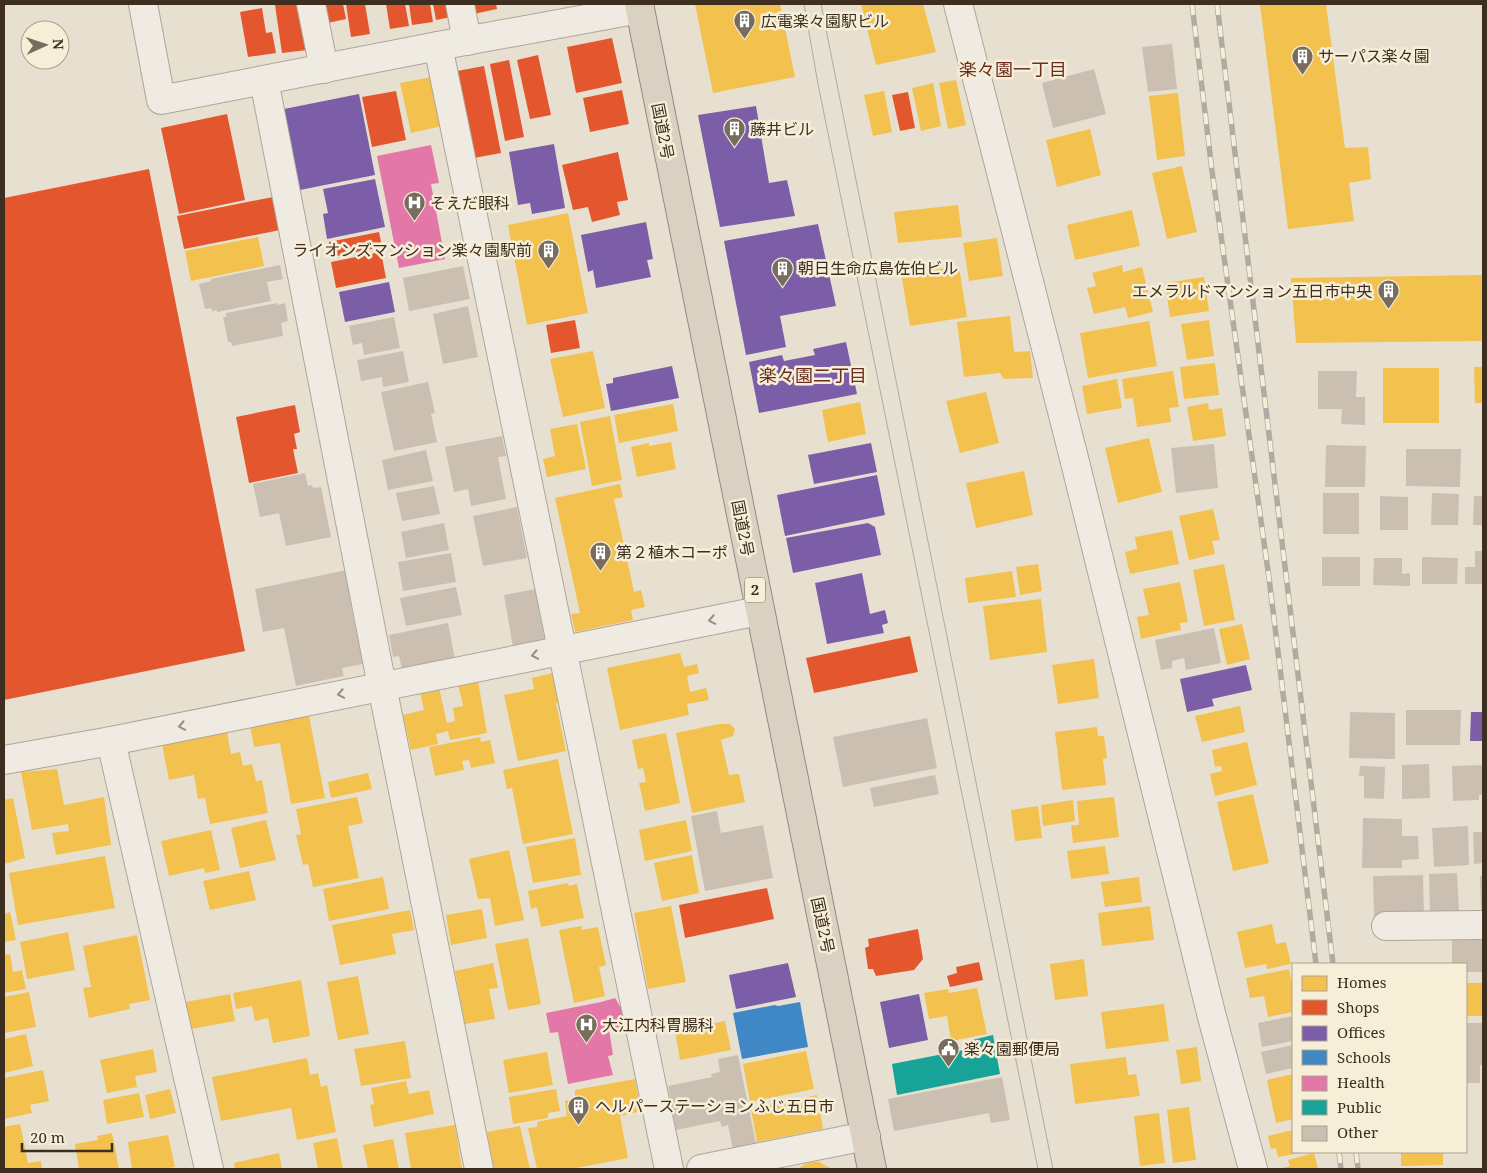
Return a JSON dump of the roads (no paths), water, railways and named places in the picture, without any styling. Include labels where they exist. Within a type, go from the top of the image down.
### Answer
[{"type":"highway","name":"国道2号","points":[[639,7],[872,1169]]},
{"type":"street","points":[[143,4],[161,100],[639,7]]},
{"type":"street","points":[[311,4],[324,68]]},
{"type":"street","points":[[460,4],[467,41]]},
{"type":"street","points":[[958,4],[1074,458],[1210,1008],[1253,1169]]},
{"type":"street","points":[[438,46],[669,1169]]},
{"type":"street","points":[[264,80],[382,686],[479,1169]]},
{"type":"street","points":[[4,760],[111,741],[759,611]]},
{"type":"street","points":[[111,741],[209,1169]]},
{"type":"street","points":[[1386,926],[1483,925]]},
{"type":"street","points":[[701,1169],[866,1136]]},
{"type":"tram line","points":[[804,4],[818,84],[1038,1169]]},
{"type":"tram line","points":[[821,4],[1053,1169]]},
{"type":"railway","points":[[1192,4],[1212,171],[1269,578],[1316,963]]},
{"type":"railway","points":[[1217,4],[1333,963]]},
{"type":"railway","points":[[1339,1153],[1341,1169]]},
{"type":"railway","points":[[1356,1153],[1358,1169]]},
{"type":"place","name":"広電楽々園駅ビル","points":[[745,40]]},
{"type":"place","name":"サーパス楽々園","points":[[1302,75]]},
{"type":"place","name":"藤井ビル","points":[[734,148]]},
{"type":"place","name":"そえだ眼科","points":[[414,222]]},
{"type":"place","name":"ライオンズマンション楽々園駅前","points":[[548,269]]},
{"type":"place","name":"朝日生命広島佐伯ビル","points":[[782,287]]},
{"type":"place","name":"エメラルドマンション五日市中央","points":[[1388,310]]},
{"type":"place","name":"第２植木コーポ","points":[[600,571]]},
{"type":"place","name":"大江内科胃腸科","points":[[586,1044]]},
{"type":"place","name":"楽々園郵便局","points":[[948,1068]]},
{"type":"place","name":"ヘルパーステーションふじ五日市","points":[[579,1125]]},
{"type":"district","name":"楽々園一丁目","points":[[1013,70]]},
{"type":"district","name":"楽々園二丁目","points":[[813,376]]}]
